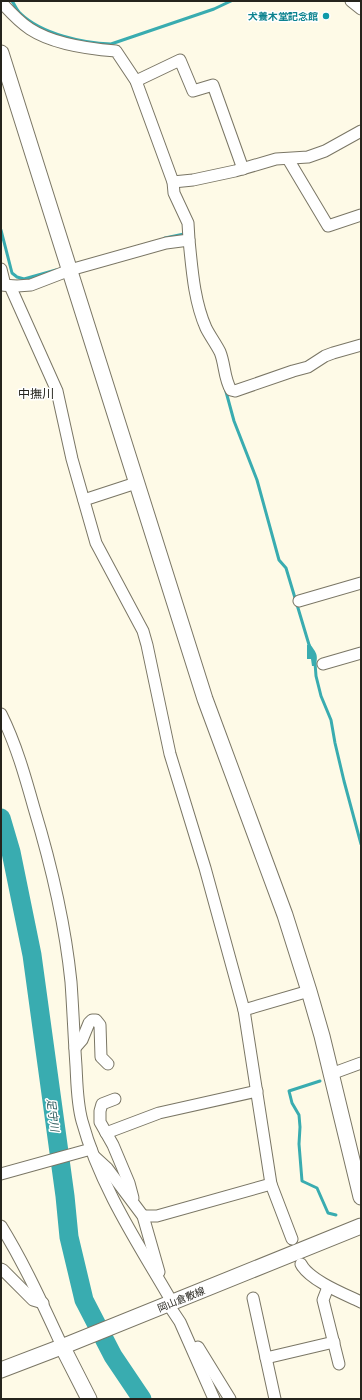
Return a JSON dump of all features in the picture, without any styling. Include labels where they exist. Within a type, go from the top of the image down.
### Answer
[{"type":"street","points":[[352,1],[361,9]]},
{"type":"street","points":[[1,2],[17,20],[40,35],[80,47],[116,51],[136,81],[173,182],[174,193],[188,223],[186,240],[194,285],[206,328],[220,353],[228,385],[231,390],[235,391],[308,367],[325,356],[361,345]]},
{"type":"street","points":[[1,53],[205,699],[285,915],[309,991],[361,1197]]},
{"type":"street","points":[[136,81],[180,60],[193,91],[213,85],[242,169]]},
{"type":"street","points":[[173,182],[193,180],[242,169],[276,159],[308,157],[319,153],[361,131]]},
{"type":"street","points":[[288,159],[328,226],[361,215]]},
{"type":"street","points":[[5,285],[31,285],[70,270],[166,243],[186,240]]},
{"type":"street","points":[[1,269],[5,285],[57,391],[72,459],[96,542],[143,631],[170,754],[206,868],[244,1010],[271,1184],[292,1239]]},
{"type":"street","points":[[84,500],[136,483]]},
{"type":"street","points":[[299,601],[361,583]]},
{"type":"street","points":[[323,664],[361,653]]},
{"type":"street","points":[[1,714],[19,758],[29,789],[60,909],[71,982],[78,1096],[90,1152],[167,1301],[230,1399]]},
{"type":"street","points":[[244,1010],[309,991]]},
{"type":"street","points":[[75,1048],[82,1040],[89,1023],[92,1020],[96,1020],[100,1025],[101,1056],[108,1064]]},
{"type":"street","points":[[331,1074],[361,1063]]},
{"type":"street","points":[[106,1133],[159,1113],[257,1091]]},
{"type":"street","points":[[115,1099],[102,1104],[100,1111],[100,1122],[113,1145],[129,1183],[134,1204]]},
{"type":"street","points":[[1,1174],[90,1152]]},
{"type":"street","points":[[90,1152],[108,1168],[143,1216],[167,1301]]},
{"type":"street","points":[[143,1216],[157,1216],[271,1184]]},
{"type":"street","points":[[1,1226],[20,1257],[66,1345],[89,1399]]},
{"type":"street","name":"岡山倉敷線","points":[[1,1370],[66,1345],[167,1301],[361,1226]]},
{"type":"street","points":[[300,1264],[304,1271],[328,1286],[361,1302]]},
{"type":"street","points":[[1,1269],[33,1300],[43,1303]]},
{"type":"street","points":[[328,1286],[323,1300],[339,1364]]},
{"type":"street","points":[[253,1298],[275,1399]]},
{"type":"street","points":[[180,1322],[214,1399]]},
{"type":"street","points":[[266,1358],[334,1342]]},
{"type":"water","points":[[310,644],[316,654],[316,666],[312,666],[311,659],[307,659],[307,645]]},
{"type":"waterway","points":[[12,1],[17,10],[30,21],[51,32],[88,42],[111,44],[214,9],[231,1]]},
{"type":"waterway","points":[[1,230],[12,273],[17,277],[24,279],[56,270]]},
{"type":"waterway","points":[[165,238],[184,234],[184,238]]},
{"type":"waterway","points":[[225,388],[234,421],[257,480],[279,560],[286,568],[310,648]]},
{"type":"waterway","points":[[315,663],[316,676],[321,696],[331,720],[344,781],[361,844]]},
{"type":"waterway","name":"足守川","points":[[1,818],[11,852],[32,955],[65,1196],[69,1237],[84,1300],[113,1356],[142,1399]]},
{"type":"waterway","points":[[320,1081],[289,1091],[292,1103],[299,1115],[299,1144],[302,1181],[317,1188],[328,1213],[336,1215]]},
{"type":"place","name":"犬養木堂記念館","points":[[326,16]]},
{"type":"district","name":"中撫川","points":[[36,394]]}]
